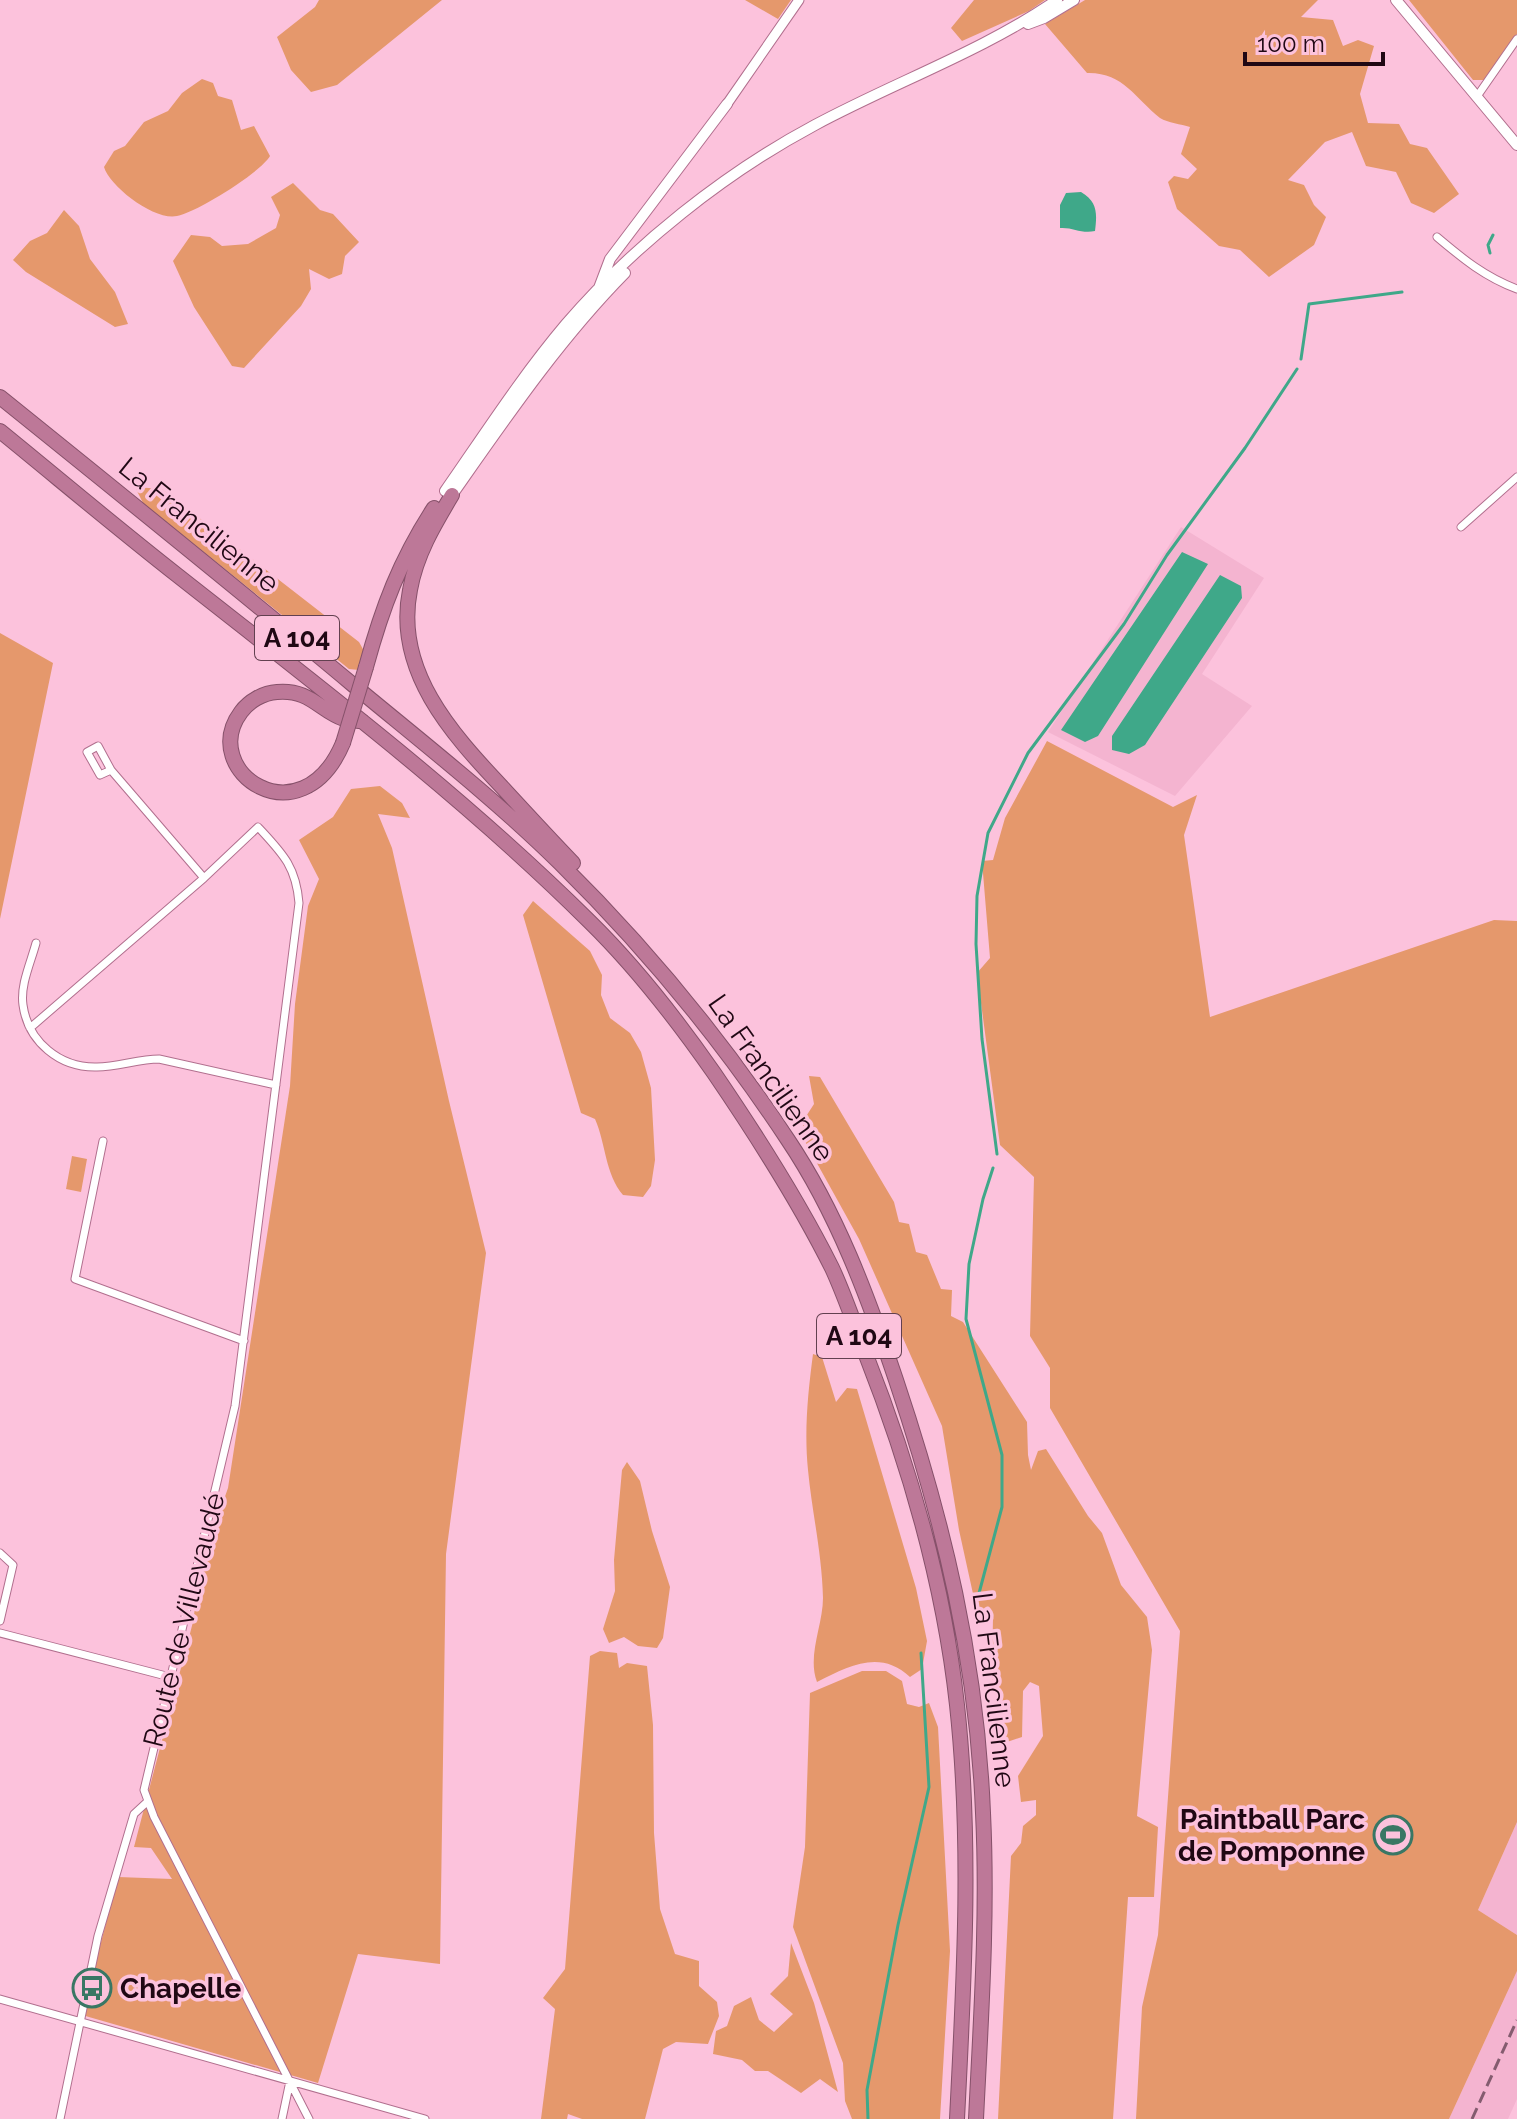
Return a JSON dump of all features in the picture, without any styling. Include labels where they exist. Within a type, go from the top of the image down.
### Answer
[{"type":"highway","name":"La Francilienne","points":[[0,397],[308,647],[528,833],[585,889],[673,985],[790,1143],[837,1226],[874,1315],[946,1542],[957,1595],[979,1753],[983,1811],[985,1918],[976,2119]]},
{"type":"highway","name":"La Francilienne","points":[[0,431],[173,572],[365,722],[593,924],[689,1038],[788,1187],[834,1273],[894,1432],[923,1523],[947,1642],[957,1702],[965,1811],[967,1918],[957,2119]]},
{"type":"highway","points":[[365,722],[342,718],[303,696],[279,692],[266,694],[244,708],[236,718],[230,738],[233,758],[243,775],[259,787],[275,792],[298,790],[321,779],[336,761],[343,743],[366,667],[381,611],[391,585],[403,559],[448,493]]},
{"type":"highway","points":[[448,493],[420,554],[409,593],[408,634],[417,670],[443,720],[581,872],[585,889]]},
{"type":"main road","points":[[448,493],[565,325],[599,288],[674,222],[754,163],[813,126],[989,39],[1057,0]]},
{"type":"main road","points":[[989,39],[1044,18],[1074,0]]},
{"type":"main road","points":[[1396,0],[1517,145]]},
{"type":"main road","points":[[599,288],[610,259],[727,104]]},
{"type":"main road","points":[[448,493],[570,333],[674,222]]},
{"type":"street","points":[[727,104],[799,0]]},
{"type":"street","points":[[1478,95],[1517,39]]},
{"type":"street","points":[[1437,237],[1469,265],[1493,280],[1517,289]]},
{"type":"street","points":[[1461,527],[1517,477]]},
{"type":"street","points":[[30,1028],[204,878],[111,770]]},
{"type":"street","name":"Route de Villevaudé","points":[[147,1802],[144,1790],[146,1776],[235,1406],[299,903],[292,869],[284,855],[258,827],[204,878]]},
{"type":"street","points":[[36,943],[23,988],[22,1004],[30,1028],[48,1052],[76,1065],[102,1067],[159,1059],[276,1085]]},
{"type":"street","points":[[103,1141],[75,1279],[244,1341]]},
{"type":"street","points":[[0,1553],[13,1565],[0,1621]]},
{"type":"street","points":[[0,1633],[170,1677]]},
{"type":"street","points":[[60,2119],[98,1936],[134,1814],[147,1802],[309,2119]]},
{"type":"street","points":[[0,1999],[425,2119]]},
{"type":"street","points":[[282,2119],[290,2081]]},
{"type":"shaded area","points":[[319,0],[442,0],[337,85],[311,92],[291,70],[277,37],[315,7]]},
{"type":"shaded area","points":[[745,0],[791,0],[778,19]]},
{"type":"shaded area","points":[[974,0],[1045,0],[1029,11],[962,41],[951,28]]},
{"type":"shaded area","points":[[1085,0],[1318,0],[1301,17],[1333,20],[1343,46],[1358,40],[1374,46],[1360,94],[1368,123],[1399,124],[1410,144],[1427,148],[1459,194],[1434,213],[1411,203],[1396,172],[1366,166],[1352,132],[1325,142],[1288,180],[1304,185],[1314,205],[1326,217],[1314,245],[1269,277],[1240,250],[1219,246],[1177,209],[1168,182],[1174,176],[1188,179],[1197,169],[1181,154],[1190,127],[1160,118],[1128,88],[1110,77],[1087,73],[1045,24]]},
{"type":"shaded area","points":[[1409,0],[1517,0],[1517,34],[1484,80],[1473,80]]},
{"type":"shaded area","points":[[202,79],[213,83],[218,96],[232,100],[241,130],[254,126],[270,156],[241,181],[199,207],[177,216],[157,213],[124,193],[104,167],[114,151],[125,146],[144,122],[168,111],[182,93]]},
{"type":"shaded area","points":[[293,183],[320,210],[333,214],[359,242],[345,256],[342,274],[329,279],[309,269],[311,289],[301,306],[244,368],[232,366],[194,307],[173,261],[191,235],[210,237],[222,246],[248,244],[276,228],[280,215],[271,197]]},
{"type":"shaded area","points":[[1081,192],[1091,200],[1095,209],[1095,231],[1060,228],[1060,205],[1066,193]]},
{"type":"shaded area","points":[[64,210],[79,226],[90,259],[115,292],[128,324],[115,327],[26,272],[13,260],[30,241],[47,233]]},
{"type":"shaded area","points":[[135,487],[162,489],[359,642],[364,651],[359,670],[349,669],[143,503]]},
{"type":"shaded area","points":[[1181,527],[1264,578],[1202,674],[1252,706],[1175,796],[1048,732]]},
{"type":"shaded area","points":[[1182,552],[1208,564],[1098,736],[1085,742],[1061,730]]},
{"type":"shaded area","points":[[1220,575],[1241,586],[1242,598],[1145,745],[1129,754],[1112,750],[1112,736]]},
{"type":"shaded area","points":[[0,633],[53,663],[0,919]]},
{"type":"shaded area","points":[[1047,741],[1173,807],[1197,795],[1184,835],[1210,1017],[1494,920],[1517,921],[1517,1822],[1478,1910],[1517,1935],[1517,1971],[1449,2119],[1136,2119],[1142,2007],[1158,1935],[1180,1631],[1050,1408],[1050,1368],[1030,1336],[1034,1177],[1000,1145],[977,973],[990,958],[982,861],[993,860],[1005,818]]},
{"type":"shaded area","points":[[380,786],[402,803],[410,818],[378,814],[392,848],[486,1253],[446,1554],[440,1964],[358,1954],[318,2083],[82,2015],[118,1877],[172,1879],[151,1848],[134,1847],[193,1622],[201,1565],[228,1488],[290,1086],[295,1004],[308,906],[319,879],[299,840],[333,817],[351,789]]},
{"type":"shaded area","points":[[533,901],[590,951],[602,975],[601,995],[610,1018],[630,1033],[641,1052],[651,1088],[655,1160],[651,1186],[643,1197],[623,1195],[617,1187],[595,1119],[581,1113],[523,915]]},
{"type":"shaded area","points":[[809,1076],[820,1077],[894,1202],[899,1222],[909,1224],[916,1252],[927,1255],[941,1289],[952,1290],[951,1316],[963,1322],[1027,1422],[1031,1470],[1038,1451],[1046,1449],[1102,1533],[1121,1585],[1147,1617],[1152,1650],[1137,1816],[1158,1827],[1154,1897],[1128,1897],[1113,2119],[998,2119],[1011,1856],[1021,1843],[1023,1826],[1036,1815],[1036,1800],[1021,1802],[1018,1776],[1043,1736],[1039,1686],[1030,1682],[1023,1691],[1022,1737],[1007,1742],[1000,1725],[992,1675],[993,1617],[977,1612],[959,1530],[942,1426],[859,1239],[803,1138],[803,1121],[814,1104]]},
{"type":"shaded area","points":[[72,1156],[87,1159],[81,1192],[66,1189]]},
{"type":"shaded area","points":[[813,1354],[822,1357],[836,1402],[847,1388],[857,1389],[916,1588],[927,1641],[922,1669],[910,1677],[899,1669],[876,1662],[853,1666],[817,1682],[814,1662],[823,1598],[806,1441]]},
{"type":"shaded area","points":[[627,1462],[640,1481],[670,1587],[663,1638],[657,1648],[638,1646],[624,1637],[609,1643],[603,1629],[615,1591],[614,1560],[622,1470]]},
{"type":"shaded area","points":[[600,1651],[617,1653],[619,1668],[627,1663],[647,1666],[653,1725],[654,1833],[660,1909],[675,1954],[699,1961],[699,1986],[717,2002],[719,2016],[708,2044],[676,2042],[663,2049],[645,2119],[582,2119],[568,2114],[567,2119],[541,2119],[555,2009],[543,1998],[565,1969],[590,1656]]},
{"type":"shaded area","points":[[862,1671],[886,1671],[902,1681],[907,1704],[919,1707],[929,1703],[938,1727],[950,1951],[940,2119],[852,2119],[845,2101],[843,2063],[793,1927],[805,1847],[810,1693]]},
{"type":"shaded area","points":[[1517,1822],[1517,1935],[1478,1910]]},
{"type":"shaded area","points":[[791,1943],[814,2003],[838,2092],[820,2079],[801,2093],[768,2071],[755,2071],[742,2060],[713,2054],[716,2031],[727,2026],[734,2006],[751,1997],[759,2020],[774,2032],[793,2014],[770,1994],[788,1976]]},
{"type":"shaded area","points":[[1517,1971],[1517,2099],[1508,2119],[1449,2119]]},
{"type":"waterway","points":[[1490,253],[1488,245],[1493,235]]},
{"type":"waterway","points":[[1301,359],[1309,304],[1402,292]]},
{"type":"waterway","points":[[997,1154],[982,1039],[976,944],[977,896],[988,833],[1028,753],[1124,624],[1167,555],[1245,448],[1297,369]]},
{"type":"waterway","points":[[978,1597],[1002,1507],[1002,1455],[966,1319],[969,1264],[993,1168]]},
{"type":"waterway","points":[[868,2119],[867,2090],[898,1925],[929,1787],[921,1653]]},
{"type":"railway","points":[[1472,2119],[1517,2020]]},
{"type":"place","name":"Paintball Parc de Pomponne","points":[[1393,1835]]},
{"type":"place","name":"Chapelle","points":[[92,1988]]}]
